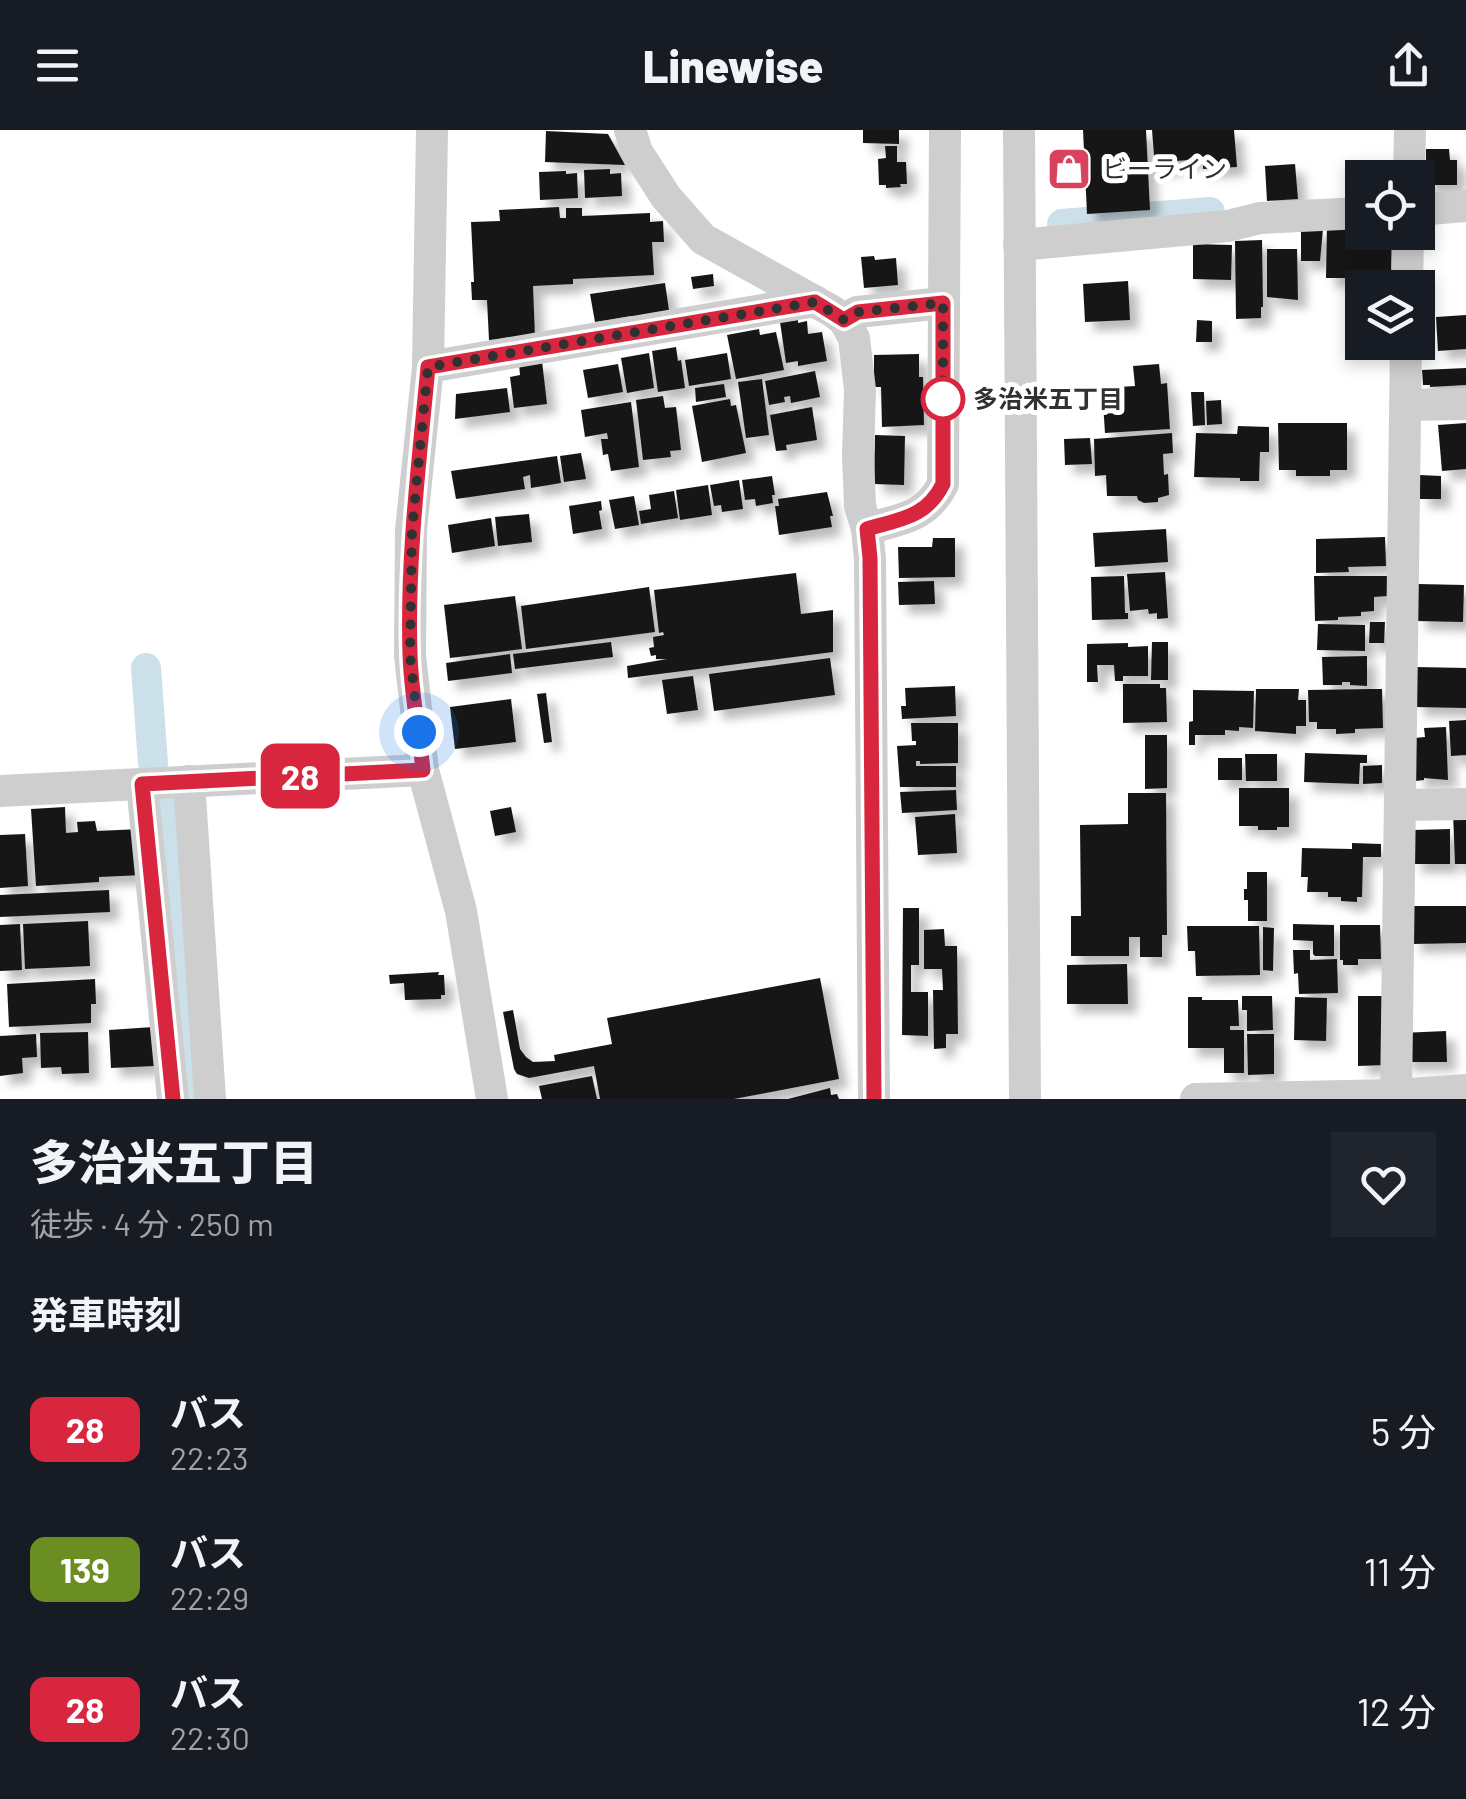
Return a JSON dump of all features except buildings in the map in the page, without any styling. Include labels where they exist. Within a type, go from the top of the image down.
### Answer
[{"type":"street","points":[[432,130],[428,367],[412,530],[410,656],[423,770],[461,911],[492,1099]]},
{"type":"street","points":[[630,130],[637,152],[666,198],[703,239],[844,320],[854,338],[860,390],[860,506],[870,558],[874,1099]]},
{"type":"street","points":[[867,529],[924,509],[943,484],[945,130]]},
{"type":"street","points":[[1020,130],[1025,1099]]},
{"type":"street","points":[[1409,160],[1410,130]]},
{"type":"street","points":[[1435,209],[1466,206]]},
{"type":"street","points":[[1019,244],[1228,226],[1260,218],[1345,214]]},
{"type":"street","points":[[428,367],[815,302]]},
{"type":"street","points":[[844,320],[858,312],[943,303]]},
{"type":"street","points":[[1396,1097],[1406,360]]},
{"type":"street","points":[[1406,405],[1466,404]]},
{"type":"street","points":[[0,791],[423,770]]},
{"type":"street","points":[[189,781],[210,1099]]},
{"type":"street","points":[[142,784],[173,1099]]},
{"type":"street","points":[[1400,805],[1466,804]]},
{"type":"street","points":[[1196,1099],[1396,1097],[1466,1090]]},
{"type":"waterway","points":[[1062,224],[1210,212]]},
{"type":"waterway","points":[[146,668],[153,763]]},
{"type":"waterway","points":[[168,802],[190,1099]]},
{"type":"bus line","name":"28","points":[[173,1099],[142,784],[423,770],[410,656],[411,561],[428,367],[815,302],[844,320],[858,312],[943,303],[943,484],[924,509],[867,529],[874,1099]]},
{"type":"place","name":"ビーライン","points":[[1069,169]]},
{"type":"place","name":"多治米五丁目","points":[[943,399]]},
{"type":"route","points":[[419,732],[410,656],[412,530],[428,367],[815,302],[844,320],[858,312],[943,303],[943,412],[943,399]]}]
